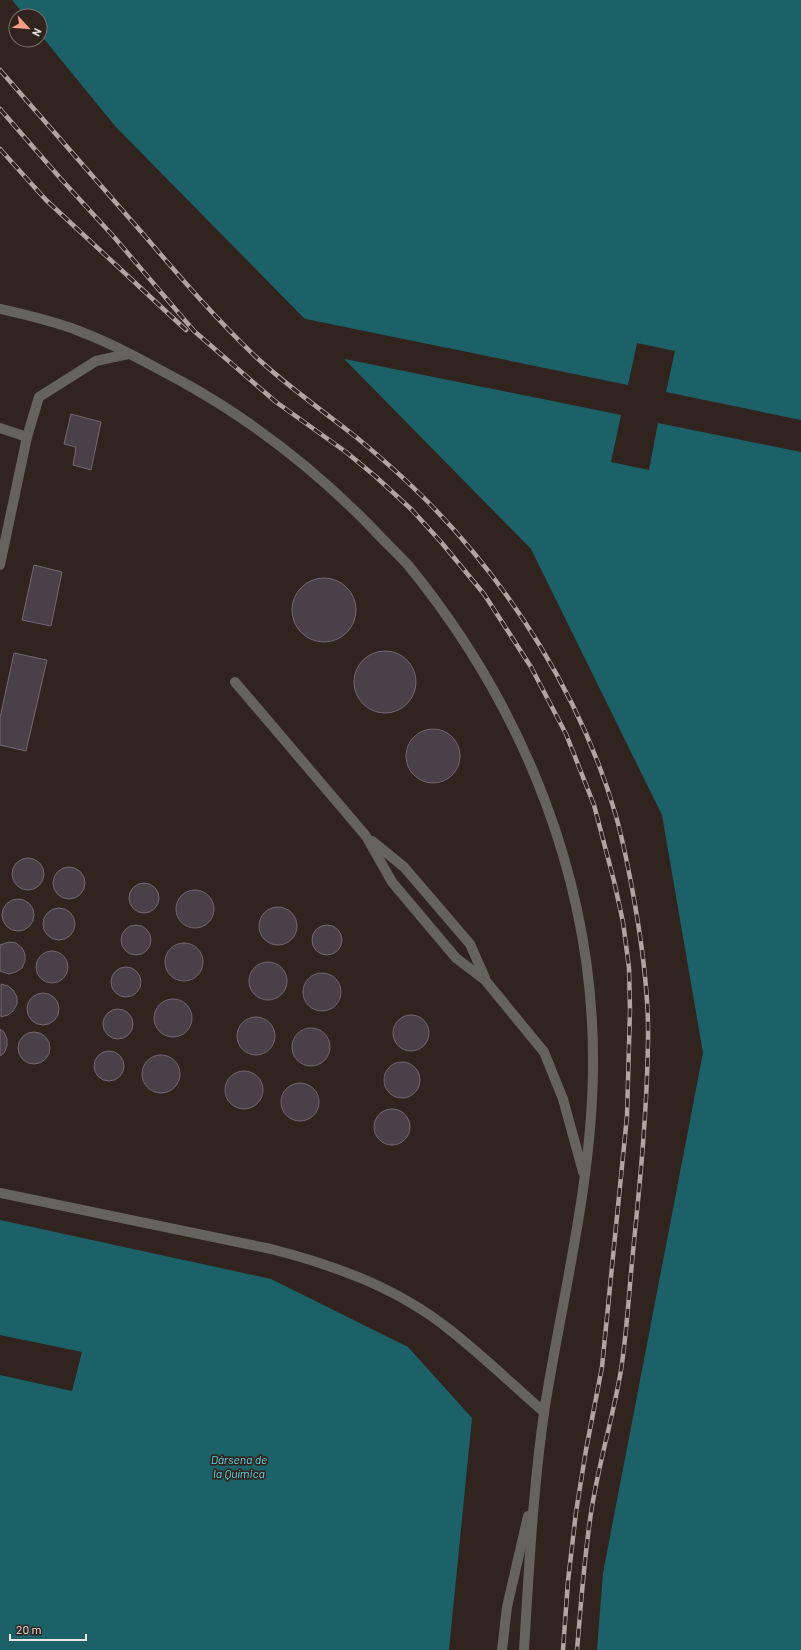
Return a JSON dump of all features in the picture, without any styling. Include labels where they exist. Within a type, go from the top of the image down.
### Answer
[{"type":"lane","points":[[0,309],[44,319],[82,332],[160,370],[206,396],[253,426],[333,489],[410,568],[440,607],[473,654],[504,709],[529,761],[562,849],[577,913],[585,956],[591,1008],[593,1064],[592,1110],[585,1179],[544,1412],[534,1487],[524,1650]]},
{"type":"lane","points":[[0,565],[27,437],[39,397],[96,361],[128,354]]},
{"type":"lane","points":[[0,428],[27,437]]},
{"type":"lane","points":[[235,682],[366,836],[404,867],[470,944],[485,980]]},
{"type":"lane","points":[[366,836],[392,882],[456,958],[485,980],[544,1052],[563,1099],[585,1179]]},
{"type":"lane","points":[[0,1193],[271,1249],[312,1260],[350,1274],[385,1289],[450,1329],[544,1412]]},
{"type":"lane","points":[[502,1650],[507,1607],[534,1487]]},
{"type":"water","points":[[12,0],[801,0],[801,1650],[597,1650],[603,1573],[703,1053],[662,815],[531,549],[115,126],[48,44],[48,8],[18,8]]},
{"type":"water","name":"Dársena de la Química","points":[[0,1220],[271,1279],[408,1347],[472,1418],[449,1650],[0,1650],[0,1375],[72,1391],[82,1352],[0,1335]]},
{"type":"pier","points":[[301,318],[628,385],[637,343],[675,351],[666,392],[801,420],[801,452],[658,423],[649,470],[611,462],[621,415],[340,358]]},
{"type":"building","points":[[71,414],[101,422],[91,470],[73,465],[76,447],[64,444]]},
{"type":"building","points":[[34,565],[62,572],[51,626],[22,620]]},
{"type":"building","points":[[324,578],[336,580],[347,587],[354,598],[356,610],[354,622],[347,633],[336,640],[324,642],[312,640],[301,633],[294,622],[292,610],[294,598],[301,587],[312,580]]},
{"type":"building","points":[[385,651],[397,654],[407,660],[413,670],[416,682],[413,694],[407,704],[397,710],[385,713],[373,710],[363,704],[357,694],[354,682],[357,670],[363,660],[373,654]]},
{"type":"building","points":[[14,653],[47,660],[26,751],[0,745],[0,718]]},
{"type":"building","points":[[433,729],[443,731],[452,737],[458,746],[460,756],[458,766],[452,775],[443,781],[433,783],[423,781],[414,775],[408,766],[406,756],[408,746],[414,737],[423,731]]},
{"type":"building","points":[[25,858],[31,858],[41,865],[44,874],[43,880],[37,887],[31,890],[25,890],[15,883],[12,877],[12,871],[19,861]]},
{"type":"building","points":[[66,867],[72,867],[82,874],[85,883],[84,889],[78,896],[72,899],[66,899],[56,892],[53,886],[53,880],[60,870]]},
{"type":"building","points":[[144,883],[150,884],[158,892],[158,904],[150,912],[144,913],[138,912],[130,904],[129,898],[130,892],[138,884]]},
{"type":"building","points":[[191,890],[199,890],[206,893],[211,898],[214,909],[211,920],[206,925],[199,928],[191,928],[184,925],[179,920],[176,913],[176,905],[179,898],[184,893]]},
{"type":"building","points":[[15,899],[21,899],[31,906],[34,915],[33,921],[27,928],[21,931],[15,931],[5,924],[2,918],[2,912],[9,902]]},
{"type":"building","points":[[274,907],[282,907],[289,910],[294,915],[297,926],[294,937],[289,942],[282,945],[274,945],[267,942],[262,937],[259,930],[259,922],[262,915],[267,910]]},
{"type":"building","points":[[59,908],[65,909],[72,915],[75,924],[74,930],[68,937],[59,940],[53,939],[46,933],[43,924],[44,918],[50,911]]},
{"type":"building","points":[[136,925],[142,926],[150,934],[150,946],[142,954],[136,955],[130,954],[122,946],[121,940],[122,934],[130,926]]},
{"type":"building","points":[[327,925],[338,929],[342,940],[338,951],[327,955],[316,951],[312,940],[316,929]]},
{"type":"building","points":[[9,942],[16,943],[22,948],[25,954],[25,961],[22,968],[9,974],[0,971],[0,945]]},
{"type":"building","points":[[180,943],[188,943],[195,946],[200,951],[203,962],[200,973],[195,978],[188,981],[180,981],[173,978],[168,973],[165,966],[165,958],[168,951],[173,946]]},
{"type":"building","points":[[49,951],[55,951],[65,958],[68,967],[67,973],[61,980],[55,983],[49,983],[39,976],[36,970],[36,964],[43,954]]},
{"type":"building","points":[[264,962],[272,962],[279,965],[284,970],[287,981],[284,992],[279,997],[272,1000],[264,1000],[257,997],[252,992],[249,985],[249,977],[252,970],[257,965]]},
{"type":"building","points":[[126,967],[132,968],[140,976],[140,988],[132,996],[126,997],[120,996],[112,988],[111,982],[112,976],[120,968]]},
{"type":"building","points":[[318,973],[326,973],[333,976],[338,981],[341,992],[338,1003],[333,1008],[326,1011],[318,1011],[311,1008],[306,1003],[303,996],[303,988],[306,981],[311,976]]},
{"type":"building","points":[[1,984],[8,986],[13,990],[17,997],[17,1004],[13,1011],[8,1015],[1,1017]]},
{"type":"building","points":[[40,993],[46,993],[56,1000],[59,1009],[58,1015],[52,1022],[46,1025],[40,1025],[30,1018],[27,1012],[27,1006],[34,996]]},
{"type":"building","points":[[169,999],[177,999],[184,1002],[189,1007],[192,1018],[189,1029],[184,1034],[177,1037],[169,1037],[162,1034],[157,1029],[154,1022],[154,1014],[157,1007],[162,1002]]},
{"type":"building","points":[[118,1009],[124,1010],[132,1018],[132,1030],[124,1038],[118,1039],[112,1038],[104,1030],[103,1024],[104,1018],[112,1010]]},
{"type":"building","points":[[415,1015],[424,1020],[428,1026],[428,1040],[424,1046],[415,1051],[407,1051],[398,1046],[394,1040],[393,1029],[398,1020],[404,1016]]},
{"type":"building","points":[[252,1017],[260,1017],[267,1020],[272,1025],[275,1036],[272,1047],[267,1052],[260,1055],[252,1055],[245,1052],[240,1047],[237,1040],[237,1032],[240,1025],[245,1020]]},
{"type":"building","points":[[307,1028],[315,1028],[322,1031],[327,1036],[330,1047],[327,1058],[322,1063],[315,1066],[307,1066],[300,1063],[295,1058],[292,1051],[292,1043],[295,1036],[300,1031]]},
{"type":"building","points":[[0,1029],[4,1032],[7,1039],[7,1046],[4,1053],[0,1056]]},
{"type":"building","points":[[31,1032],[37,1032],[47,1039],[50,1048],[49,1054],[43,1061],[37,1064],[31,1064],[21,1057],[18,1051],[18,1045],[25,1035]]},
{"type":"building","points":[[109,1051],[119,1056],[124,1066],[119,1076],[109,1081],[99,1076],[94,1066],[99,1056]]},
{"type":"building","points":[[157,1055],[165,1055],[172,1058],[177,1063],[180,1074],[177,1085],[172,1090],[165,1093],[157,1093],[150,1090],[145,1085],[142,1078],[142,1070],[145,1063],[150,1058]]},
{"type":"building","points":[[406,1062],[415,1067],[419,1073],[419,1087],[415,1093],[406,1098],[398,1098],[389,1093],[385,1087],[384,1076],[389,1067],[395,1063]]},
{"type":"building","points":[[240,1071],[248,1071],[255,1074],[260,1079],[263,1090],[260,1101],[255,1106],[248,1109],[240,1109],[233,1106],[228,1101],[225,1094],[225,1086],[228,1079],[233,1074]]},
{"type":"building","points":[[296,1083],[304,1083],[311,1086],[316,1091],[319,1102],[316,1113],[311,1118],[304,1121],[296,1121],[289,1118],[284,1113],[281,1106],[281,1098],[284,1091],[289,1086]]},
{"type":"building","points":[[396,1109],[405,1114],[409,1120],[409,1134],[405,1140],[396,1145],[388,1145],[379,1140],[375,1134],[374,1123],[379,1114],[385,1110]]},
{"type":"railway","points":[[0,70],[212,313],[241,343],[280,378],[356,437],[390,466],[424,498],[456,532],[486,567],[514,605],[540,645],[563,686],[584,729],[602,772],[622,838],[638,922],[646,991],[648,1025],[647,1068],[641,1173],[623,1355],[618,1388],[591,1513],[577,1650]]},
{"type":"railway","points":[[0,109],[114,237],[194,331],[276,402],[346,452],[375,476],[412,510],[441,542],[484,594],[531,667],[566,734],[594,805],[623,922],[629,968],[630,1010],[627,1116],[602,1367],[576,1512],[568,1581],[563,1650]]},
{"type":"railway","points":[[0,149],[46,200],[186,330]]}]
